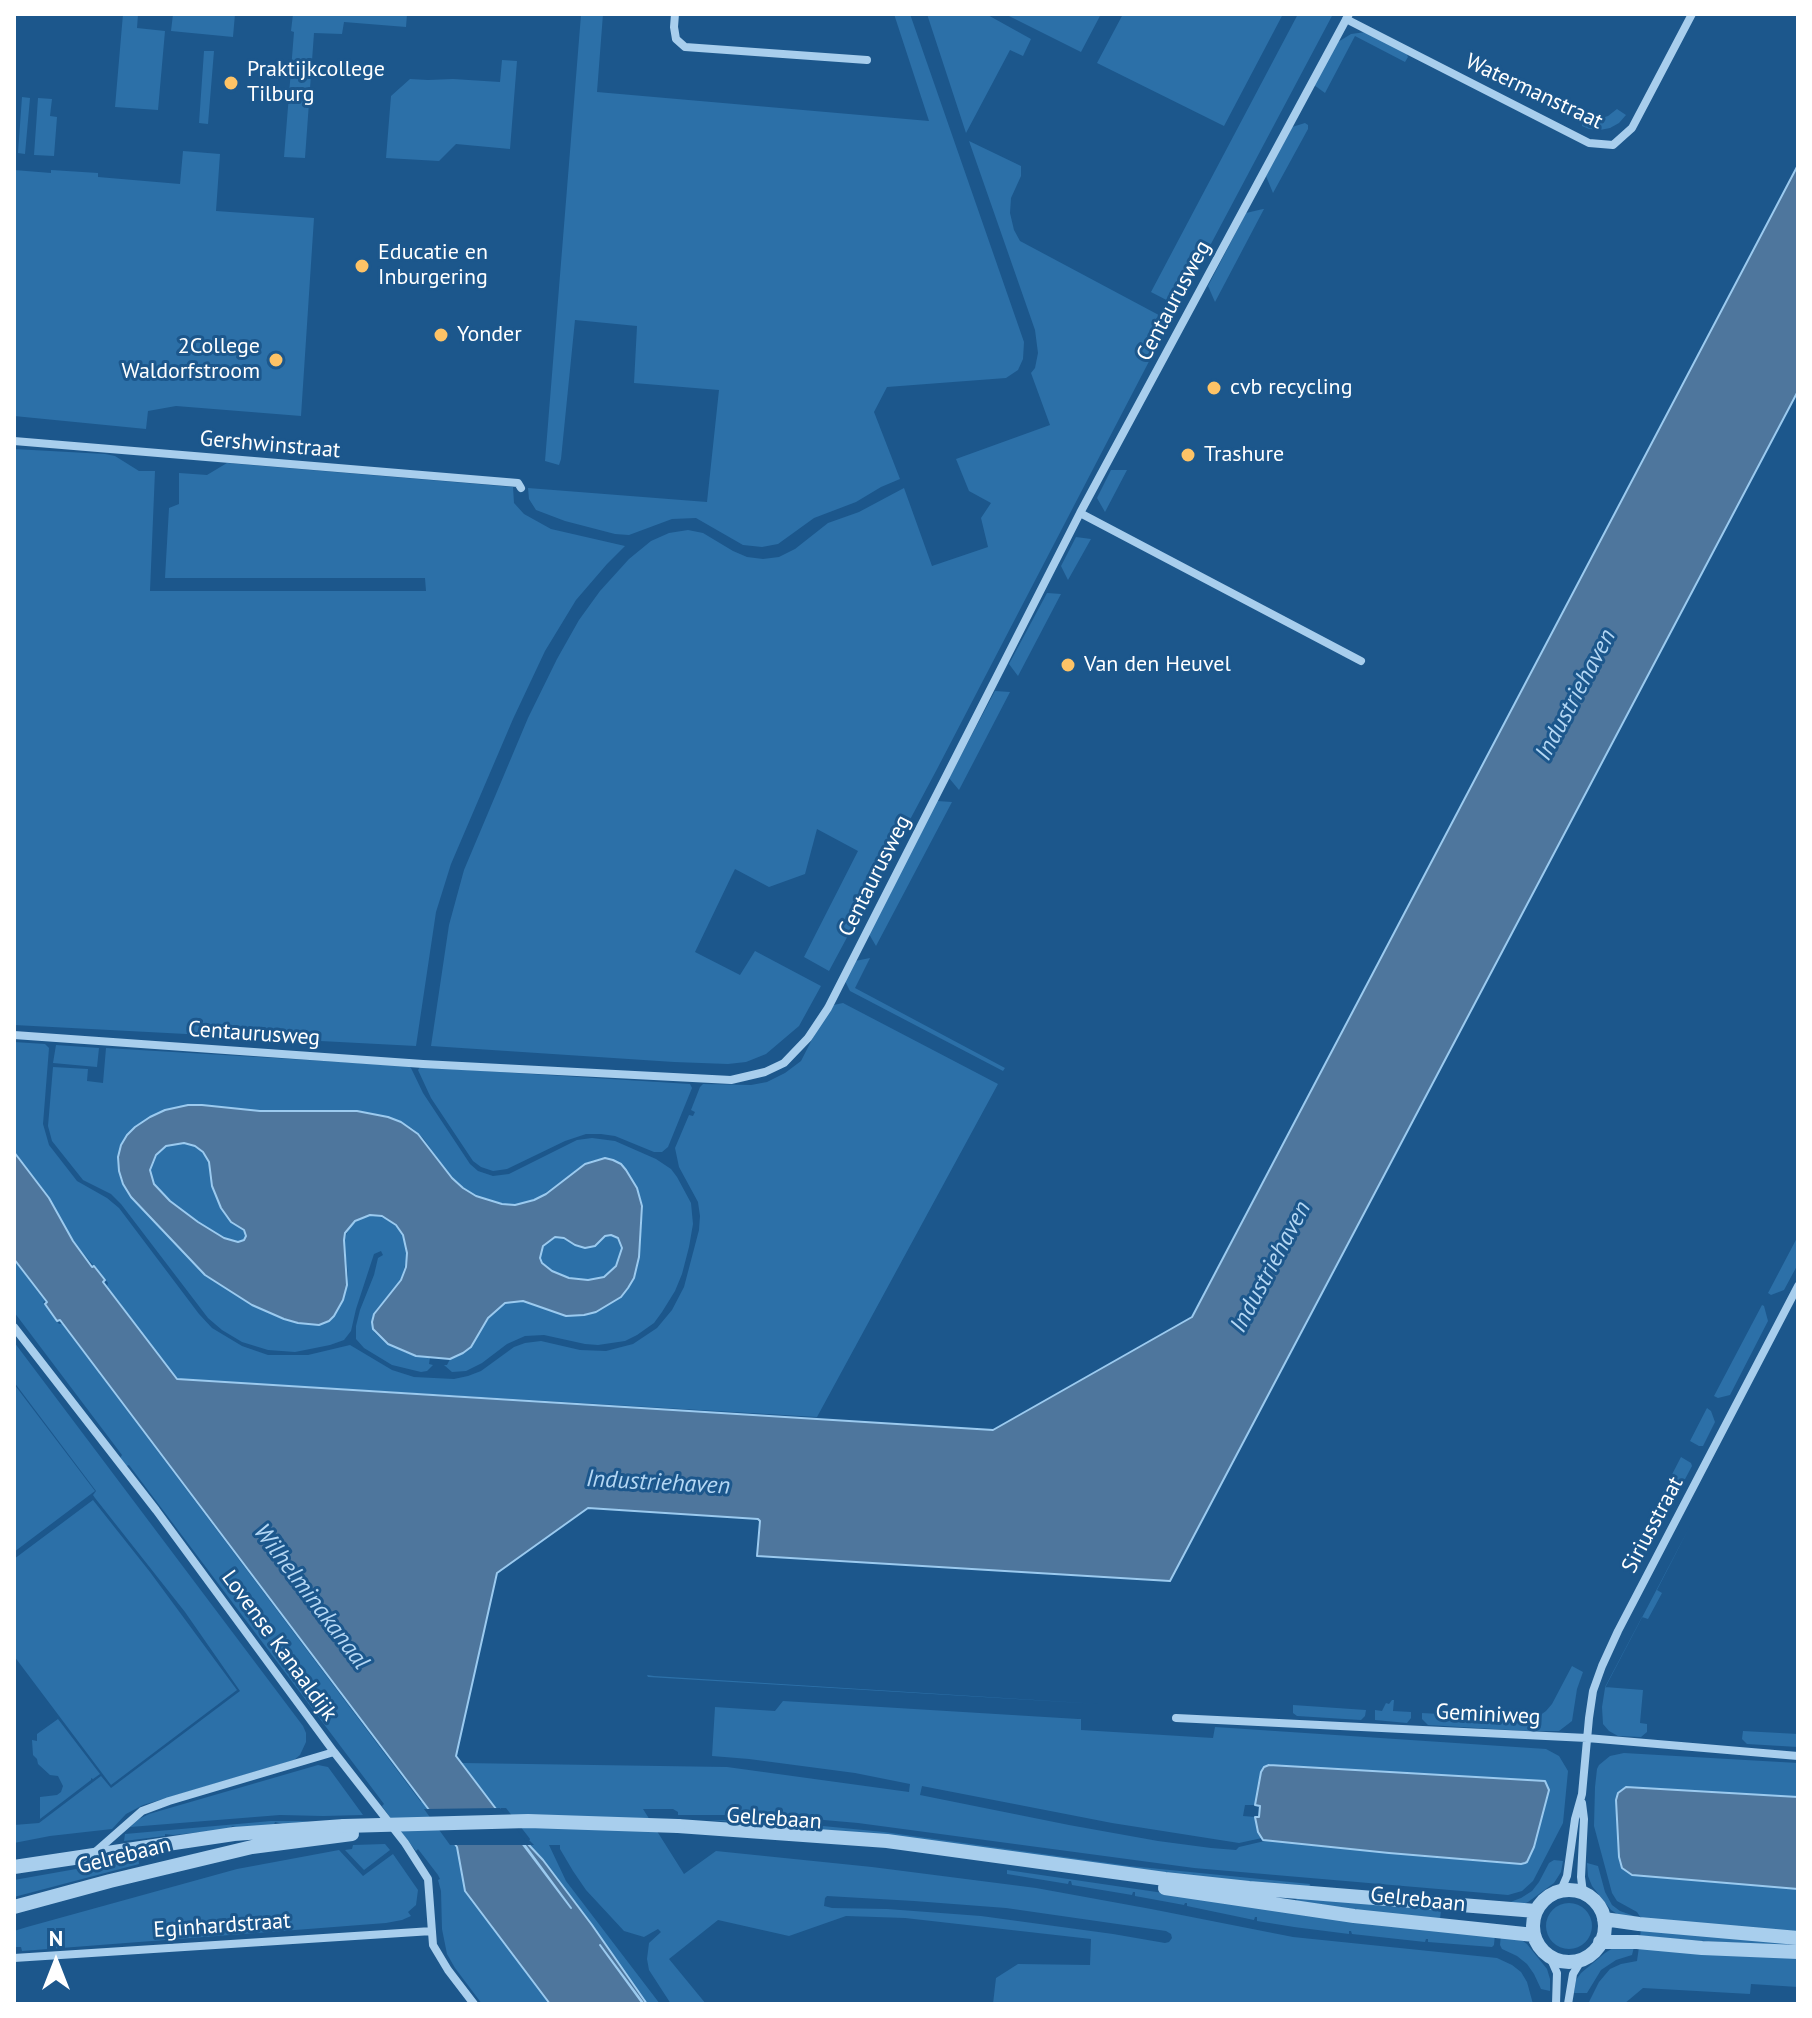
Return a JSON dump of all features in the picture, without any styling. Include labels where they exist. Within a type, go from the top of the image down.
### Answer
[{"type":"street","points":[[675,14],[676,39],[685,47],[867,60]]},
{"type":"street","name":"Watermanstraat","points":[[1347,17],[1589,143],[1613,145],[1632,128],[1692,14]]},
{"type":"street","name":"Centaurusweg","points":[[14,1035],[423,1064],[731,1080],[765,1072],[784,1063],[808,1038],[828,1008],[1080,513],[1347,17]]},
{"type":"street","name":"Gershwinstraat","points":[[14,441],[518,483],[521,488]]},
{"type":"street","points":[[1080,513],[1361,661]]},
{"type":"street","name":"Siriusstraat","points":[[1583,1893],[1582,1794],[1593,1691],[1618,1631],[1798,1286]]},
{"type":"street","name":"Lovense Kanaaldijk","points":[[14,1327],[156,1510],[334,1752],[400,1836],[428,1879],[433,1945],[474,2004]]},
{"type":"street","name":"Geminiweg","points":[[1176,1718],[1587,1738],[1798,1756]]},
{"type":"street","points":[[93,1854],[142,1811],[334,1752]]},
{"type":"street","name":"Siriusstraat","points":[[1561,1890],[1567,1876],[1582,1794]]},
{"type":"street","name":"Gelrebaan","points":[[14,1867],[234,1834],[528,1821],[887,1841],[1235,1887],[1536,1911]]},
{"type":"street","name":"Gelrebaan","points":[[14,1907],[252,1847],[348,1830]]},
{"type":"street","name":"Gelrebaan","points":[[680,1830],[931,1855],[1354,1916],[1534,1935]]},
{"type":"street","points":[[1568,2004],[1573,1974],[1582,1959],[1600,1942],[1604,1919],[1593,1899],[1583,1893],[1561,1890],[1550,1895],[1536,1911],[1534,1935],[1542,1950],[1549,1955],[1565,1961],[1582,1959]]},
{"type":"street","points":[[1604,1919],[1798,1938]]},
{"type":"street","name":"Eginhardstraat","points":[[14,1958],[432,1931]]},
{"type":"street","points":[[1600,1942],[1798,1952]]},
{"type":"street","points":[[1549,1955],[1557,1973],[1556,2004]]},
{"type":"shaded area","points":[[123,14],[138,14],[137,28],[165,31],[158,110],[115,107]]},
{"type":"shaded area","points":[[173,14],[235,14],[233,37],[171,31]]},
{"type":"shaded area","points":[[293,14],[407,14],[406,27],[344,22],[342,34],[314,33],[305,158],[284,157]]},
{"type":"shaded area","points":[[572,14],[603,14],[597,92],[929,121],[894,14],[910,14],[1024,342],[1023,359],[1018,370],[1006,378],[887,387],[874,412],[900,479],[856,502],[814,518],[778,544],[762,547],[743,545],[696,518],[672,519],[629,535],[565,521],[536,510],[529,499],[528,488],[707,502],[719,390],[634,383],[637,326],[575,320],[561,459],[559,465],[545,461],[581,15]]},
{"type":"shaded area","points":[[927,14],[986,14],[1031,39],[1023,56],[1010,50],[966,133]]},
{"type":"shaded area","points":[[1005,14],[1101,14],[1081,52]]},
{"type":"shaded area","points":[[1123,14],[1283,14],[1224,126],[1097,63]]},
{"type":"shaded area","points":[[1298,14],[1333,14],[1178,306],[1151,292]]},
{"type":"shaded area","points":[[1366,32],[1405,50],[1408,57],[1405,62],[1355,36],[1325,93],[1314,85],[1338,42],[1351,34]]},
{"type":"shaded area","points":[[204,51],[214,51],[208,124],[199,123]]},
{"type":"shaded area","points":[[502,60],[517,61],[510,149],[456,144],[439,161],[386,158],[391,96],[410,79],[500,82]]},
{"type":"shaded area","points":[[1550,96],[1589,117],[1599,119],[1617,109],[1626,115],[1610,128],[1589,129],[1582,126],[1582,121],[1547,103]]},
{"type":"shaded area","points":[[22,97],[30,98],[25,154],[18,153]]},
{"type":"shaded area","points":[[38,98],[52,99],[50,116],[57,117],[54,156],[34,155]]},
{"type":"shaded area","points":[[1305,123],[1308,129],[1273,193],[1266,176],[1292,127]]},
{"type":"shaded area","points":[[969,141],[1021,166],[1021,176],[1011,198],[1010,213],[1020,241],[1170,321],[829,971],[804,957],[858,851],[817,829],[805,874],[769,887],[735,869],[695,952],[740,975],[755,951],[821,986],[799,1026],[766,1054],[746,1062],[728,1064],[431,1046],[449,925],[464,870],[528,718],[557,659],[579,620],[629,559],[651,541],[669,533],[688,530],[703,533],[747,557],[779,557],[795,549],[828,523],[859,512],[904,488],[932,566],[988,547],[981,518],[991,503],[969,491],[956,459],[1050,425],[1031,373],[1038,353],[1035,330]]},
{"type":"shaded area","points":[[183,151],[220,154],[216,211],[314,218],[301,416],[176,406],[148,411],[146,429],[14,416],[14,170],[98,173],[98,177],[180,184]]},
{"type":"shaded area","points":[[1264,209],[1215,302],[1208,286],[1246,213]]},
{"type":"shaded area","points":[[14,449],[105,454],[115,456],[139,471],[155,471],[150,591],[426,591],[425,578],[165,578],[169,508],[179,504],[179,473],[207,475],[227,463],[513,487],[514,503],[524,514],[551,529],[625,546],[576,600],[545,651],[451,864],[436,912],[416,1046],[14,1025]]},
{"type":"shaded area","points":[[1111,470],[1127,470],[1105,512],[1097,498]]},
{"type":"shaded area","points":[[1076,537],[1091,539],[1068,580],[1061,566]]},
{"type":"shaded area","points":[[1047,593],[1061,594],[1018,676],[1009,664]]},
{"type":"shaded area","points":[[995,691],[1010,692],[959,790],[949,778]]},
{"type":"shaded area","points":[[937,801],[952,802],[876,946],[869,934]]},
{"type":"shaded area","points":[[870,958],[855,988],[1005,1068],[1003,1071],[850,991],[845,981],[855,961]]},
{"type":"shaded area","points":[[843,1003],[998,1084],[817,1417],[177,1379],[107,1286],[108,1283],[73,1241],[49,1197],[14,1151],[14,1042],[45,1044],[49,1048],[43,1124],[49,1145],[77,1181],[119,1208],[212,1328],[242,1346],[268,1355],[308,1355],[350,1345],[392,1370],[414,1377],[454,1379],[481,1371],[514,1347],[525,1343],[541,1341],[580,1350],[606,1351],[633,1344],[657,1328],[672,1310],[684,1287],[699,1230],[698,1202],[679,1167],[675,1148],[689,1115],[693,1116],[695,1112],[691,1110],[700,1087],[703,1084],[751,1085],[767,1082],[785,1073],[801,1061],[829,1006]]},
{"type":"shaded area","points":[[56,1045],[99,1048],[97,1067],[53,1063]]},
{"type":"shaded area","points":[[106,1048],[408,1066],[470,1164],[478,1171],[493,1176],[509,1174],[577,1140],[615,1141],[671,1169],[691,1203],[693,1224],[682,1274],[654,1323],[625,1341],[598,1345],[544,1335],[525,1336],[466,1371],[452,1372],[444,1365],[473,1343],[488,1318],[505,1303],[523,1301],[560,1314],[578,1316],[596,1312],[628,1289],[639,1257],[643,1206],[637,1188],[621,1164],[605,1158],[591,1161],[540,1197],[521,1204],[502,1204],[476,1196],[459,1185],[413,1129],[371,1113],[260,1111],[195,1105],[150,1117],[135,1127],[124,1140],[118,1157],[120,1175],[131,1197],[205,1275],[265,1311],[297,1323],[319,1325],[326,1322],[343,1300],[348,1275],[344,1240],[350,1226],[370,1215],[386,1218],[403,1235],[407,1253],[401,1280],[372,1318],[374,1332],[404,1352],[430,1357],[429,1364],[433,1365],[421,1372],[392,1365],[364,1348],[356,1339],[360,1310],[378,1258],[383,1255],[381,1251],[374,1254],[351,1331],[344,1340],[295,1352],[268,1350],[242,1342],[208,1318],[121,1204],[111,1194],[83,1180],[52,1141],[48,1126],[53,1067],[88,1069],[87,1081],[103,1083]]},
{"type":"shaded area","points":[[420,1067],[690,1084],[692,1088],[668,1147],[662,1152],[654,1152],[615,1136],[586,1134],[507,1169],[493,1171],[473,1161],[431,1098],[418,1070]]},
{"type":"shaded area","points":[[184,1143],[203,1152],[209,1162],[212,1186],[221,1208],[231,1222],[244,1230],[244,1240],[238,1242],[224,1238],[198,1222],[170,1201],[154,1184],[150,1170],[156,1155],[166,1146]]},
{"type":"shaded area","points":[[611,1235],[618,1238],[622,1246],[617,1264],[604,1277],[588,1280],[569,1278],[554,1272],[540,1258],[543,1246],[556,1237],[585,1248]]},
{"type":"shaded area","points":[[1798,1236],[1798,1264],[1784,1290],[1771,1295],[1768,1293]]},
{"type":"shaded area","points":[[14,1260],[59,1324],[457,1847],[465,1891],[550,2004],[482,2004],[455,1968],[447,1954],[442,1929],[438,1875],[392,1820],[382,1806],[384,1804],[129,1465],[126,1466],[120,1458],[122,1455],[14,1312]]},
{"type":"shaded area","points":[[1762,1305],[1768,1321],[1730,1395],[1714,1396]]},
{"type":"shaded area","points":[[14,1342],[303,1726],[306,1742],[294,1760],[143,1805],[126,1814],[112,1829],[14,1843],[14,1825],[39,1823],[101,1776],[111,1788],[240,1691],[185,1612],[95,1498],[93,1495],[96,1491],[14,1382]]},
{"type":"shaded area","points":[[14,1384],[95,1491],[14,1552]]},
{"type":"shaded area","points":[[1707,1408],[1715,1422],[1703,1446],[1699,1446],[1690,1441]]},
{"type":"shaded area","points":[[1681,1457],[1692,1466],[1655,1531],[1646,1525]]},
{"type":"shaded area","points":[[93,1500],[237,1690],[111,1785],[14,1656],[14,1559]]},
{"type":"shaded area","points":[[1690,1526],[1657,1590],[1662,1593],[1648,1619],[1642,1617]]},
{"type":"shaded area","points":[[1572,1666],[1583,1672],[1572,1721],[1559,1731],[1428,1725],[1422,1719],[1422,1713],[1524,1719],[1539,1716],[1552,1704]]},
{"type":"shaded area","points":[[654,1676],[1099,1704],[648,1677]]},
{"type":"shaded area","points":[[1606,1687],[1643,1690],[1640,1723],[1647,1724],[1647,1732],[1641,1737],[1618,1736],[1603,1724]]},
{"type":"shaded area","points":[[1392,1700],[1393,1711],[1411,1712],[1407,1723],[1375,1720],[1375,1710],[1382,1711],[1386,1703]]},
{"type":"shaded area","points":[[783,1701],[1081,1719],[1081,1730],[1213,1738],[1215,1727],[1546,1749],[1559,1756],[1568,1771],[1563,1823],[1533,1881],[1522,1891],[1508,1895],[1194,1868],[858,1823],[767,1815],[678,1815],[673,1809],[643,1809],[684,1874],[716,1851],[872,1867],[1036,1888],[1293,1937],[1497,1958],[1521,1972],[1533,2004],[993,2004],[996,1978],[1018,1964],[1090,1965],[1091,1939],[905,1918],[846,1916],[789,1936],[718,1920],[669,1959],[706,2004],[671,2004],[649,1970],[647,1959],[649,1943],[661,1932],[658,1929],[644,1937],[624,1931],[586,1890],[560,1845],[549,1845],[566,1881],[660,2004],[647,2004],[592,1925],[528,1844],[530,1839],[527,1835],[506,1808],[501,1808],[499,1813],[462,1763],[727,1767],[909,1792],[910,1784],[855,1773],[712,1756],[715,1707],[775,1711]],"holes":[[[1261,1772],[1546,1782],[1534,1847],[1527,1862],[1520,1864],[1269,1840],[1236,1850],[1211,1848],[1069,1825],[920,1795],[922,1786],[1112,1823],[1239,1843],[1262,1838],[1255,1817],[1243,1816],[1245,1805],[1255,1805]],[[827,1896],[1006,1908],[1166,1931],[1172,1938],[1165,1943],[981,1916],[832,1908],[824,1906]]]},
{"type":"shaded area","points":[[1293,1705],[1366,1710],[1361,1720],[1297,1716],[1293,1713]]},
{"type":"shaded area","points":[[58,1719],[100,1774],[40,1819],[40,1797],[57,1795],[63,1786],[58,1776],[50,1775],[38,1764],[33,1755],[32,1740],[37,1741],[37,1734]]},
{"type":"shaded area","points":[[1743,1731],[1798,1734],[1798,1747],[1747,1744],[1742,1739]]},
{"type":"shaded area","points":[[1624,1753],[1798,1763],[1798,1797],[1628,1787],[1616,1800],[1622,1868],[1628,1872],[1798,1889],[1798,1934],[1642,1920],[1637,1912],[1617,1901],[1612,1893],[1594,1826],[1595,1787],[1599,1765],[1610,1756]]},
{"type":"shaded area","points":[[318,1765],[328,1767],[363,1815],[280,1815],[130,1827],[149,1814]]},
{"type":"shaded area","points":[[710,1820],[772,1821],[884,1832],[1130,1866],[1310,1884],[1309,1888],[1162,1874],[821,1830]]},
{"type":"shaded area","points":[[271,1821],[309,1821],[239,1828],[232,1826],[230,1829],[124,1841],[125,1834]]},
{"type":"shaded area","points":[[385,1844],[390,1850],[364,1870],[345,1850],[352,1849],[353,1845]]},
{"type":"shaded area","points":[[339,1850],[363,1876],[393,1854],[418,1890],[416,1905],[408,1912],[411,1916],[386,1923],[22,1951],[21,1947],[14,1947],[14,1931],[27,1927],[237,1869]]},
{"type":"shaded area","points":[[138,1858],[139,1864],[14,1897],[14,1880]]},
{"type":"shaded area","points":[[1554,1860],[1563,1861],[1554,1883],[1519,1906],[1505,1904],[1532,1891]]},
{"type":"shaded area","points":[[1587,1863],[1598,1866],[1612,1905],[1634,1916],[1622,1917],[1611,1910],[1592,1886]]},
{"type":"shaded area","points":[[1007,1870],[1320,1916],[1495,1934],[1494,1945],[1428,1942],[1428,1939],[1425,1942],[1352,1934],[1351,1931],[1349,1934],[1294,1927],[1257,1921],[1257,1917],[1254,1920],[1187,1906],[1187,1903],[1135,1896],[1135,1892],[1132,1895],[1072,1885],[1071,1881],[1068,1884],[1007,1874]]},
{"type":"shaded area","points":[[1297,1898],[1441,1910],[1440,1920],[1296,1901]]},
{"type":"shaded area","points":[[1569,1903],[1585,1910],[1592,1926],[1585,1942],[1569,1949],[1553,1942],[1546,1926],[1553,1910]]},
{"type":"shaded area","points":[[1641,1929],[1789,1943],[1787,1946],[1640,1937]]},
{"type":"shaded area","points":[[1501,1934],[1527,1944],[1547,1969],[1550,1991],[1541,1989],[1527,1964],[1502,1949]]},
{"type":"shaded area","points":[[1634,1947],[1632,1955],[1616,1960],[1601,1970],[1587,1993],[1574,1993],[1576,1980],[1581,1973],[1605,1953],[1613,1948]]},
{"type":"shaded area","points":[[1639,1947],[1798,1957],[1798,1987],[1751,1984],[1750,1994],[1643,1988],[1624,2004],[1588,2004],[1610,1969],[1637,1961]]},
{"type":"water","points":[[1798,165],[1798,391],[1170,1581],[757,1556],[758,1519],[588,1508],[497,1573],[456,1756],[571,1908],[524,1844],[528,1844],[543,1860],[647,2004],[600,1945],[643,2004],[550,2004],[465,1891],[457,1847],[60,1320],[57,1321],[45,1304],[47,1302],[14,1259],[14,1152],[49,1198],[73,1241],[177,1379],[993,1430],[1192,1317]]},
{"type":"water","points":[[202,1105],[260,1111],[357,1111],[388,1117],[418,1134],[463,1188],[476,1196],[502,1204],[515,1205],[534,1200],[585,1164],[605,1158],[613,1160],[626,1170],[637,1188],[642,1206],[639,1257],[634,1278],[621,1297],[596,1312],[584,1315],[566,1316],[523,1301],[505,1303],[488,1318],[471,1347],[463,1353],[450,1359],[416,1356],[388,1344],[373,1329],[374,1314],[401,1280],[407,1253],[403,1235],[396,1225],[382,1216],[370,1215],[355,1221],[345,1233],[347,1285],[334,1316],[319,1325],[284,1319],[252,1305],[205,1275],[131,1197],[123,1184],[118,1157],[121,1145],[135,1127],[165,1110]],"holes":[[[184,1143],[203,1152],[209,1162],[212,1186],[221,1208],[231,1222],[244,1230],[244,1240],[238,1242],[224,1238],[198,1222],[170,1201],[154,1184],[150,1170],[156,1155],[166,1146]],[[605,1236],[618,1238],[622,1248],[616,1266],[604,1277],[588,1280],[569,1278],[552,1271],[540,1258],[543,1246],[555,1237],[585,1248],[595,1246]]]},
{"type":"water","points":[[1269,1765],[1545,1781],[1549,1790],[1534,1847],[1525,1863],[1389,1853],[1263,1840],[1255,1817],[1259,1817],[1260,1806],[1255,1805],[1261,1772]]},
{"type":"water","points":[[1626,1787],[1798,1797],[1798,1889],[1632,1875],[1622,1868],[1619,1857],[1616,1800],[1618,1793]]},
{"type":"pier","points":[[500,1808],[525,1840],[534,1845],[450,1845],[424,1809]]},
{"type":"place","name":"Praktijkcollege Tilburg","points":[[231,83]]},
{"type":"place","name":"Educatie en Inburgering","points":[[362,266]]},
{"type":"place","name":"Yonder","points":[[441,335]]},
{"type":"place","name":"2College Waldorfstroom","points":[[276,360]]},
{"type":"place","name":"cvb recycling","points":[[1214,388]]},
{"type":"place","name":"Trashure","points":[[1188,455]]},
{"type":"place","name":"Van den Heuvel","points":[[1068,665]]},
{"type":"water label","name":"Industriehaven","points":[[1576,695]]},
{"type":"water label","name":"Industriehaven","points":[[1271,1267]]},
{"type":"water label","name":"Industriehaven","points":[[658,1483]]},
{"type":"water label","name":"Wilhelminakanaal","points":[[311,1597]]}]
